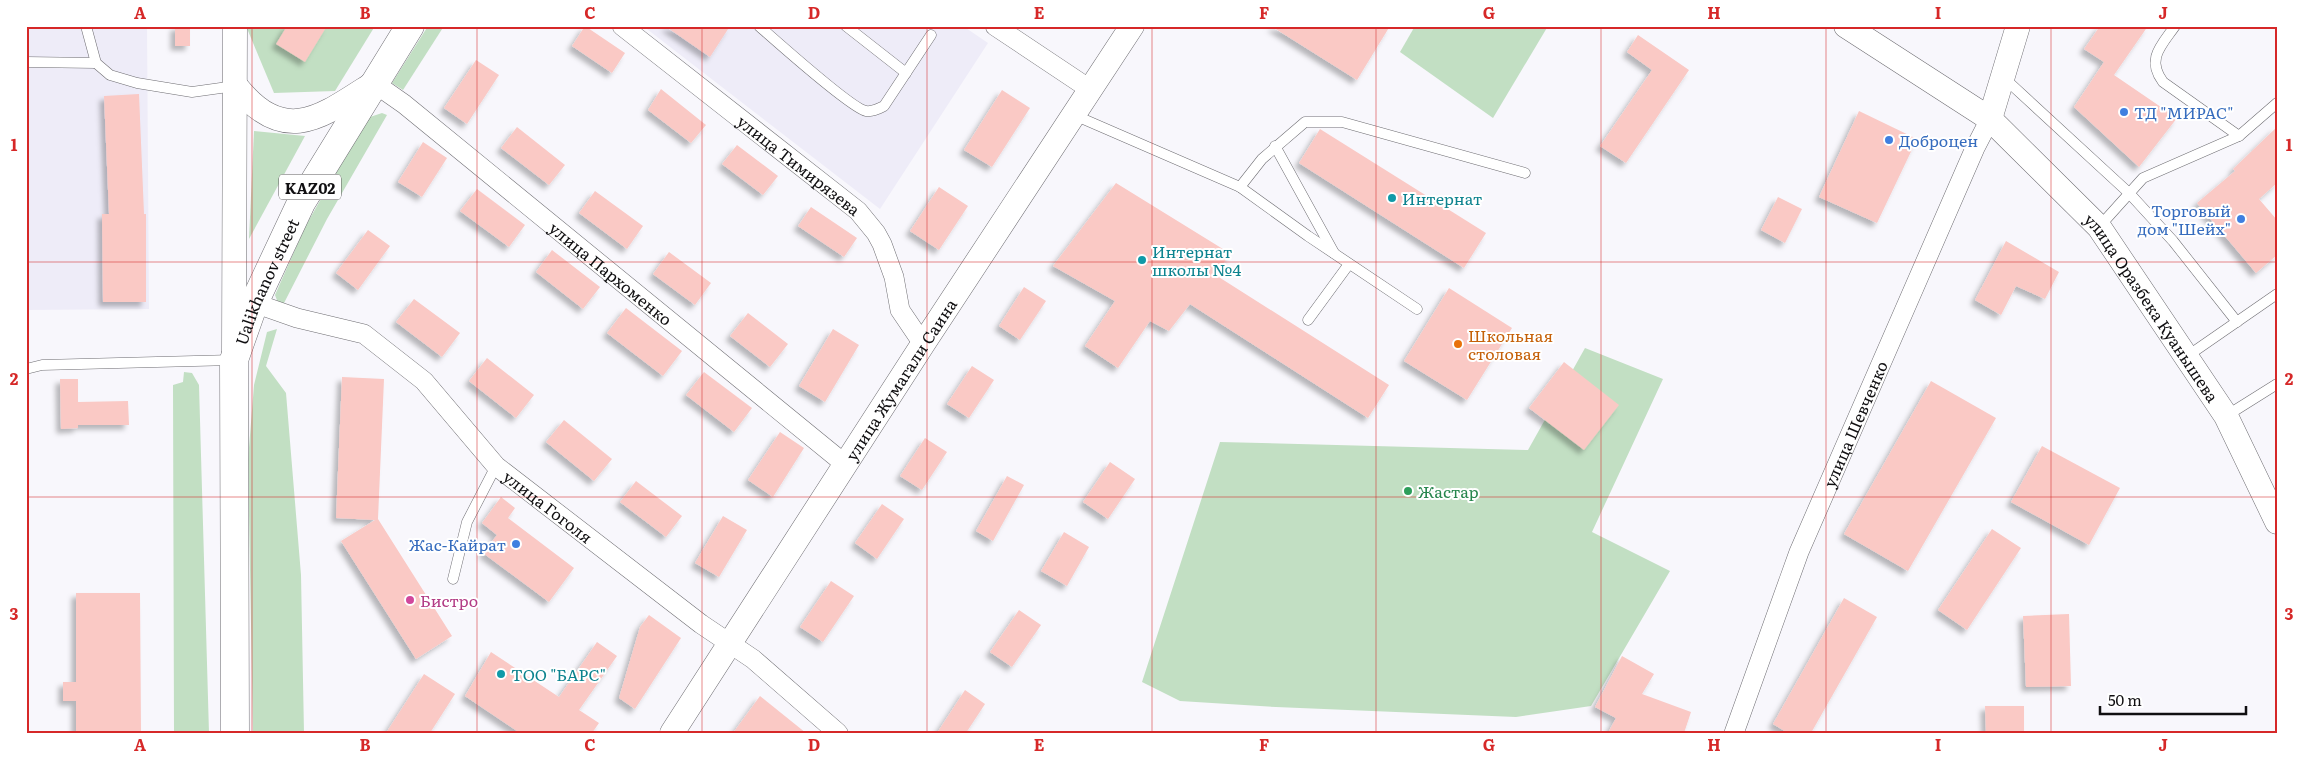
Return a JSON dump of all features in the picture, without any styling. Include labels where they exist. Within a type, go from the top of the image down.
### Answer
[{"type":"highway","name":"Ualikhanov street","points":[[235,733],[234,360],[254,303],[301,203],[410,26]]},
{"type":"street","name":"Ualikhanov street","points":[[234,360],[235,26]]},
{"type":"street","name":"улица Тимирязева","points":[[622,26],[858,212],[872,228],[882,244],[894,277],[900,310],[923,344]]},
{"type":"street","points":[[995,26],[1091,90]]},
{"type":"street","name":"улица Жумагали Саина","points":[[672,733],[923,344],[1132,26]]},
{"type":"street","name":"улица Оразбека Куанышева","points":[[1846,26],[1990,119],[2099,227],[2226,416],[2277,522]]},
{"type":"street","points":[[1990,119],[2018,26]]},
{"type":"street","points":[[236,86],[250,104],[260,112],[271,117],[295,121],[326,114],[374,83]]},
{"type":"street","name":"улица Пархоменко","points":[[374,83],[412,110],[846,465]]},
{"type":"street","name":"улица Шевченко","points":[[1734,733],[1799,552],[1975,148],[1990,119]]},
{"type":"street","name":"улица Гоголя","points":[[254,303],[297,318],[364,334],[424,381],[496,466],[729,645],[753,659],[838,733]]},
{"type":"lane","points":[[86,26],[96,63],[110,75],[137,83],[192,92],[236,86]]},
{"type":"lane","points":[[759,26],[847,100],[866,111],[872,111],[884,106],[931,35]]},
{"type":"lane","points":[[846,26],[906,73]]},
{"type":"lane","points":[[2175,26],[2156,54],[2156,73],[2163,82],[2239,136]]},
{"type":"lane","points":[[27,61],[96,63]]},
{"type":"lane","points":[[2003,77],[2129,193],[2173,241],[2237,322]]},
{"type":"lane","points":[[2099,227],[2143,178],[2239,136],[2277,103]]},
{"type":"lane","points":[[1074,115],[1240,187],[1349,264],[1417,309]]},
{"type":"lane","points":[[1240,187],[1262,159],[1305,122],[1342,122],[1526,174]]},
{"type":"lane","points":[[1275,146],[1335,254]]},
{"type":"lane","points":[[1308,320],[1349,264]]},
{"type":"lane","points":[[2186,357],[2277,294]]},
{"type":"lane","points":[[26,369],[42,364],[234,360]]},
{"type":"lane","points":[[2226,416],[2277,384]]},
{"type":"lane","points":[[453,579],[467,522],[496,466]]},
{"type":"shaded area","points":[[26,26],[147,26],[149,309],[26,310]]},
{"type":"shaded area","points":[[643,26],[963,26],[988,43],[880,209]]},
{"type":"green space","points":[[246,26],[375,26],[335,91],[274,93]]},
{"type":"green space","points":[[428,26],[444,26],[403,90],[392,83]]},
{"type":"green space","points":[[1415,26],[1548,26],[1493,118],[1400,52]]},
{"type":"green space","points":[[382,113],[387,115],[327,219],[283,305],[278,303],[275,295],[305,227],[367,118]]},
{"type":"green space","points":[[254,131],[305,136],[249,239]]},
{"type":"green space","points":[[277,329],[266,366],[286,393],[301,575],[304,733],[253,733],[248,460],[254,385],[267,332]]},
{"type":"green space","name":"Жастар","points":[[1585,348],[1663,379],[1592,532],[1670,571],[1591,706],[1516,717],[1276,707],[1180,701],[1142,682],[1220,442],[1528,450]]},
{"type":"green space","points":[[184,372],[192,373],[199,385],[209,733],[174,733],[173,385],[183,382]]},
{"type":"building","points":[[175,26],[190,26],[190,46],[175,46]]},
{"type":"building","points":[[287,26],[327,26],[305,62],[276,44]]},
{"type":"building","points":[[585,26],[625,53],[612,73],[572,46]]},
{"type":"building","points":[[665,26],[730,26],[710,57]]},
{"type":"building","points":[[1271,26],[1390,26],[1357,80]]},
{"type":"building","name":"ТД \"МИРАС\"","points":[[2100,26],[2148,26],[2114,75],[2177,118],[2139,167],[2074,107],[2104,62],[2084,49]]},
{"type":"building","points":[[1638,35],[1689,70],[1626,163],[1600,146],[1652,70],[1627,52]]},
{"type":"building","points":[[476,60],[499,75],[467,124],[444,108]]},
{"type":"building","points":[[661,89],[706,125],[691,143],[648,110]]},
{"type":"building","points":[[1002,90],[1030,108],[992,167],[964,150]]},
{"type":"building","points":[[139,94],[144,214],[146,214],[146,302],[103,302],[102,214],[109,214],[104,96]]},
{"type":"building","points":[[1859,111],[1917,139],[1877,223],[1819,197]]},
{"type":"building","points":[[517,127],[565,165],[549,185],[501,148]]},
{"type":"building","points":[[2277,127],[2277,183],[2259,199],[2277,220],[2277,255],[2256,273],[2197,203],[2235,171],[2233,169]]},
{"type":"building","name":"Интернат","points":[[1320,129],[1486,233],[1464,268],[1299,163]]},
{"type":"building","points":[[423,142],[447,158],[422,197],[398,182]]},
{"type":"building","points":[[737,145],[778,176],[763,195],[722,164]]},
{"type":"building","points":[[1116,183],[1231,254],[1214,274],[1389,385],[1368,418],[1190,304],[1169,331],[1150,321],[1118,368],[1085,346],[1115,301],[1053,266]]},
{"type":"building","points":[[939,187],[968,206],[939,250],[910,231]]},
{"type":"building","points":[[477,189],[525,225],[509,247],[460,211]]},
{"type":"building","points":[[595,191],[643,226],[627,249],[579,213]]},
{"type":"building","points":[[1778,197],[1802,209],[1785,243],[1761,230]]},
{"type":"building","points":[[811,207],[857,238],[844,257],[798,226]]},
{"type":"building","points":[[368,230],[390,246],[358,290],[336,273]]},
{"type":"building","points":[[2006,241],[2059,272],[2045,299],[2016,286],[2001,315],[1975,300]]},
{"type":"building","points":[[552,250],[600,287],[583,309],[536,272]]},
{"type":"building","points":[[669,252],[711,283],[695,305],[653,274]]},
{"type":"building","points":[[1024,287],[1046,301],[1020,340],[999,326]]},
{"type":"building","name":"Школьная столовая","points":[[1449,288],[1512,328],[1467,400],[1404,361]]},
{"type":"building","points":[[414,299],[460,333],[442,357],[396,322]]},
{"type":"building","points":[[626,308],[682,351],[663,376],[607,333]]},
{"type":"building","points":[[748,313],[788,344],[770,367],[730,336]]},
{"type":"building","points":[[833,329],[859,345],[825,402],[799,386]]},
{"type":"building","points":[[487,358],[534,395],[516,418],[469,381]]},
{"type":"building","points":[[1564,362],[1619,405],[1584,450],[1529,408]]},
{"type":"building","points":[[972,366],[994,380],[969,418],[947,404]]},
{"type":"building","points":[[704,372],[752,408],[734,432],[686,395]]},
{"type":"building","points":[[342,377],[384,379],[378,519],[452,636],[416,659],[341,541],[375,520],[336,518]]},
{"type":"building","points":[[60,379],[78,379],[78,402],[128,401],[129,425],[78,425],[78,428],[61,429]]},
{"type":"building","points":[[1931,381],[1996,418],[1908,571],[1844,534]]},
{"type":"building","points":[[564,420],[612,459],[594,481],[546,442]]},
{"type":"building","points":[[780,432],[804,448],[773,497],[748,480]]},
{"type":"building","points":[[925,438],[947,452],[922,490],[900,476]]},
{"type":"building","points":[[2042,446],[2120,488],[2089,545],[2011,502]]},
{"type":"building","points":[[1110,462],[1135,479],[1108,519],[1083,502]]},
{"type":"building","points":[[1007,476],[1024,485],[993,541],[976,531]]},
{"type":"building","points":[[636,481],[682,516],[666,537],[620,502]]},
{"type":"building","name":"Жас-Кайрат","points":[[501,497],[515,508],[508,518],[574,568],[549,602],[483,553],[497,535],[482,523]]},
{"type":"building","points":[[882,504],[904,519],[877,559],[855,543]]},
{"type":"building","points":[[723,516],[747,530],[719,577],[695,563]]},
{"type":"building","points":[[1992,529],[2021,548],[1967,630],[1938,610]]},
{"type":"building","points":[[1064,532],[1089,547],[1067,586],[1041,571]]},
{"type":"building","points":[[831,581],[854,596],[823,642],[800,627]]},
{"type":"building","points":[[76,593],[140,593],[141,733],[76,733],[76,701],[63,701],[63,682],[76,682]]},
{"type":"building","points":[[1844,598],[1877,617],[1811,733],[1788,733],[1773,724]]},
{"type":"building","points":[[1019,610],[1041,625],[1012,667],[990,652]]},
{"type":"building","points":[[2069,614],[2071,686],[2026,687],[2023,616]]},
{"type":"building","points":[[649,615],[681,638],[635,709],[619,698],[640,627]]},
{"type":"building","name":"ТОО \"БАРС\"","points":[[597,642],[617,656],[579,710],[599,723],[592,733],[520,733],[465,696],[491,652],[559,697]]},
{"type":"building","points":[[1622,656],[1654,674],[1642,694],[1691,712],[1684,733],[1608,733],[1616,718],[1595,707]]},
{"type":"building","points":[[424,674],[455,694],[430,733],[386,733]]},
{"type":"building","points":[[965,690],[985,704],[966,733],[937,733]]},
{"type":"building","points":[[760,696],[806,733],[733,733]]},
{"type":"building","points":[[1985,706],[2024,706],[2024,733],[1986,733]]},
{"type":"place","name":"ТД \"МИРАС\"","points":[[2124,112]]},
{"type":"place","name":"Доброцен","points":[[1889,140]]},
{"type":"place","name":"Интернат","points":[[1392,198]]},
{"type":"place","name":"Торговый дом \"Шейх\"","points":[[2241,219]]},
{"type":"place","name":"Интернат школы №4","points":[[1142,260]]},
{"type":"place","name":"Школьная столовая","points":[[1458,344]]},
{"type":"place","name":"Жастар","points":[[1408,491]]},
{"type":"place","name":"Жас-Кайрат","points":[[516,544]]},
{"type":"place","name":"Бистро","points":[[410,600]]},
{"type":"place","name":"ТОО \"БАРС\"","points":[[501,674]]}]
